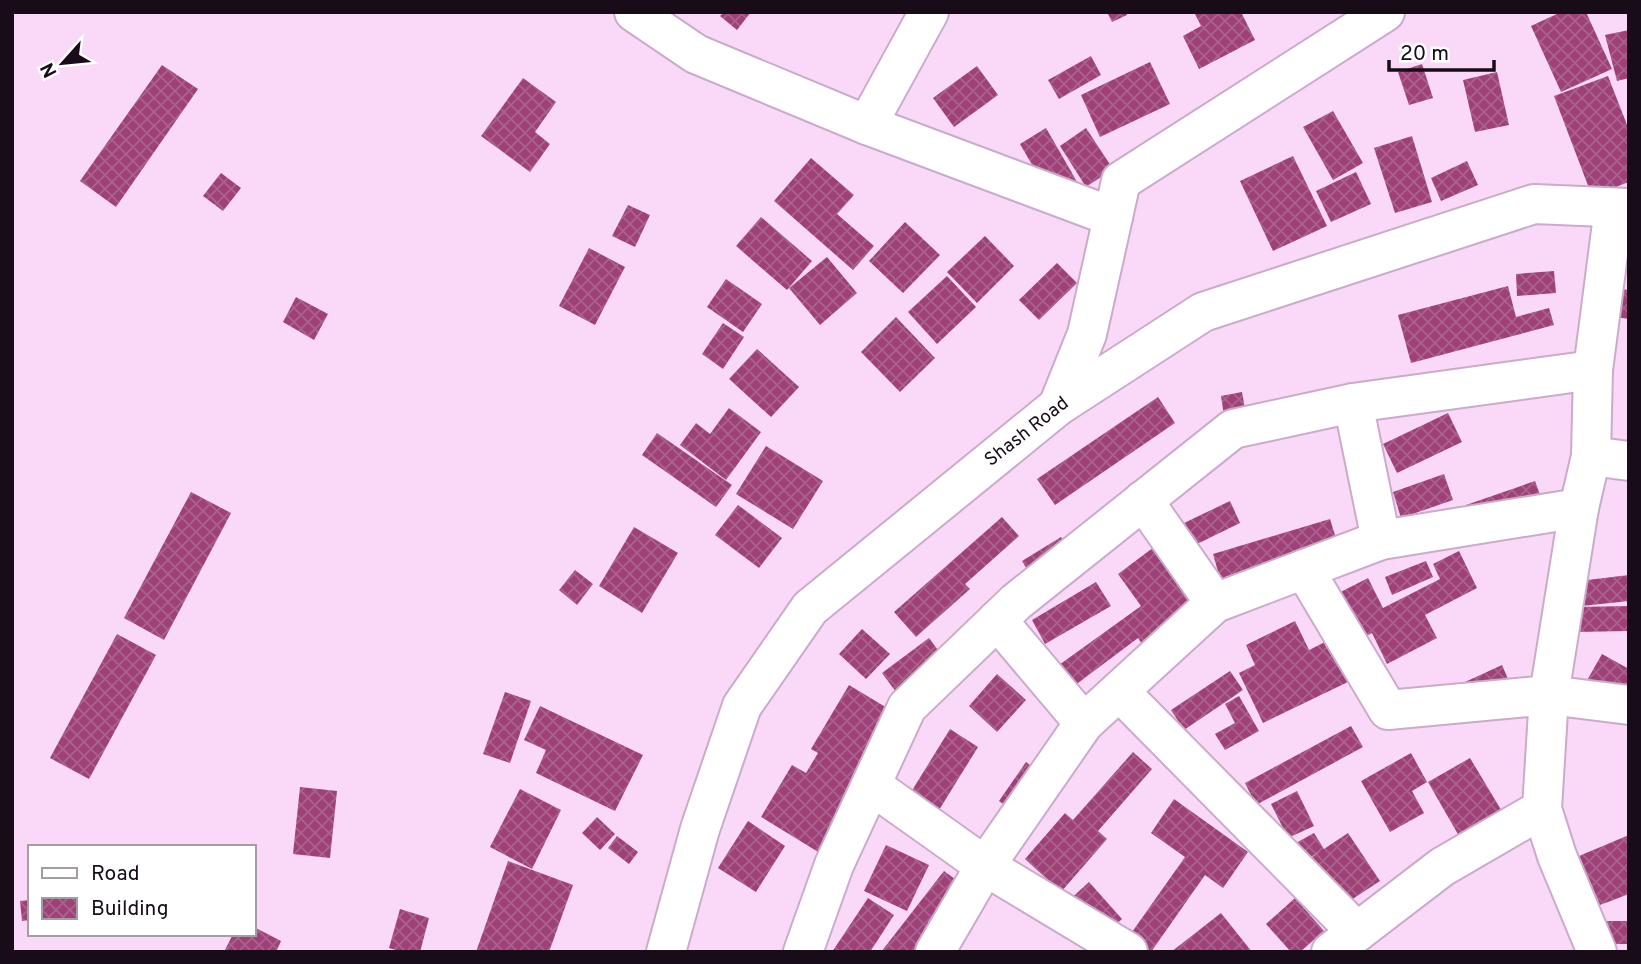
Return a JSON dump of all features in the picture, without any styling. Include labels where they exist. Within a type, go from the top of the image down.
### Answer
[{"type":"street","points":[[634,12],[696,54],[867,125],[1113,217]]},
{"type":"street","points":[[867,125],[929,12]]},
{"type":"street","points":[[1058,406],[1087,334],[1121,181],[1385,12]]},
{"type":"street","name":"Shash Road","points":[[666,952],[700,829],[742,706],[810,608],[1058,406],[1203,312],[1534,204],[1621,208]]},
{"type":"street","points":[[1607,945],[1557,856],[1542,808],[1549,695],[1579,508],[1591,456],[1593,370],[1621,208]]},
{"type":"street","points":[[803,952],[834,865],[907,706],[1016,602],[1233,429],[1353,403],[1593,370]]},
{"type":"street","points":[[1353,403],[1381,540]]},
{"type":"street","points":[[1591,456],[1629,461]]},
{"type":"street","points":[[1143,500],[1215,603]]},
{"type":"street","points":[[935,952],[985,866],[1084,723],[1215,603],[1381,540],[1579,508]]},
{"type":"street","points":[[1304,569],[1388,710],[1549,695],[1629,705]]},
{"type":"street","points":[[997,621],[1084,723]]},
{"type":"street","points":[[1119,691],[1344,942],[1442,867],[1542,808]]},
{"type":"street","points":[[871,785],[985,866],[1128,952]]},
{"type":"building","points":[[724,12],[751,12],[737,30],[720,16]]},
{"type":"building","points":[[1107,12],[1126,12],[1127,15],[1112,22]]},
{"type":"building","points":[[1194,12],[1241,12],[1255,40],[1199,69],[1183,36],[1201,26]]},
{"type":"building","points":[[1561,12],[1586,12],[1612,69],[1561,92],[1531,26]]},
{"type":"building","points":[[1629,30],[1629,78],[1617,81],[1605,35]]},
{"type":"building","points":[[1091,56],[1101,75],[1059,99],[1048,80]]},
{"type":"building","points":[[1150,62],[1170,104],[1100,137],[1081,95]]},
{"type":"building","points":[[1422,64],[1433,98],[1409,105],[1398,72]]},
{"type":"building","points":[[162,65],[198,89],[116,207],[80,181]]},
{"type":"building","points":[[977,66],[998,95],[954,127],[933,98]]},
{"type":"building","points":[[1497,72],[1509,125],[1475,132],[1463,80]]},
{"type":"building","points":[[1608,76],[1629,130],[1629,182],[1592,196],[1554,96]]},
{"type":"building","points":[[523,78],[556,102],[535,132],[550,144],[530,172],[481,136]]},
{"type":"building","points":[[1333,111],[1363,163],[1333,180],[1303,127]]},
{"type":"building","points":[[1046,128],[1087,199],[1061,215],[1020,144]]},
{"type":"building","points":[[1086,128],[1113,169],[1086,187],[1060,146]]},
{"type":"building","points":[[1412,136],[1432,202],[1395,213],[1374,148]]},
{"type":"building","points":[[1293,156],[1327,226],[1273,251],[1240,181]]},
{"type":"building","points":[[811,158],[854,195],[837,214],[874,246],[853,270],[774,201]]},
{"type":"building","points":[[1467,161],[1478,185],[1441,201],[1431,178]]},
{"type":"building","points":[[1356,172],[1371,204],[1331,222],[1316,191]]},
{"type":"building","points":[[221,173],[241,188],[223,211],[203,196]]},
{"type":"building","points":[[628,205],[650,215],[635,247],[612,236]]},
{"type":"building","points":[[761,217],[812,261],[787,290],[736,246]]},
{"type":"building","points":[[905,222],[940,255],[903,293],[869,261]]},
{"type":"building","points":[[985,236],[1014,266],[977,303],[947,272]]},
{"type":"building","points":[[589,248],[625,267],[595,325],[559,306]]},
{"type":"building","points":[[827,257],[857,293],[820,325],[789,288]]},
{"type":"building","points":[[1057,263],[1077,283],[1039,320],[1019,300]]},
{"type":"building","points":[[1554,271],[1556,293],[1517,296],[1516,274]]},
{"type":"building","points":[[947,276],[976,307],[937,344],[908,312]]},
{"type":"building","points":[[726,279],[762,304],[743,332],[707,307]]},
{"type":"building","points":[[1508,286],[1516,317],[1549,308],[1554,325],[1411,363],[1398,315]]},
{"type":"building","points":[[1619,289],[1629,290],[1629,319],[1615,317]]},
{"type":"building","points":[[296,297],[328,314],[314,340],[283,322]]},
{"type":"building","points":[[896,317],[935,358],[900,392],[861,352]]},
{"type":"building","points":[[723,323],[744,337],[723,369],[702,354]]},
{"type":"building","points":[[757,349],[799,387],[771,417],[729,379]]},
{"type":"building","points":[[1242,392],[1249,432],[1227,435],[1221,396]]},
{"type":"building","points":[[1158,397],[1175,423],[1055,505],[1037,479]]},
{"type":"building","points":[[729,408],[761,432],[726,480],[680,445],[696,423],[710,434]]},
{"type":"building","points":[[1448,413],[1462,442],[1397,473],[1383,444]]},
{"type":"building","points":[[657,433],[732,485],[716,507],[642,455]]},
{"type":"building","points":[[766,446],[823,481],[793,529],[736,494]]},
{"type":"building","points":[[1444,474],[1453,500],[1401,518],[1393,492]]},
{"type":"building","points":[[1535,481],[1546,511],[1478,536],[1466,505]]},
{"type":"building","points":[[191,492],[231,513],[164,640],[124,618]]},
{"type":"building","points":[[1230,501],[1240,523],[1195,545],[1184,523]]},
{"type":"building","points":[[738,505],[782,538],[759,568],[715,535]]},
{"type":"building","points":[[1002,517],[1019,536],[965,584],[970,589],[916,637],[894,612]]},
{"type":"building","points":[[1330,519],[1338,545],[1221,582],[1213,554]]},
{"type":"building","points":[[634,527],[678,553],[642,613],[599,586]]},
{"type":"building","points":[[1061,537],[1080,568],[1041,592],[1022,561]]},
{"type":"building","points":[[1158,544],[1202,604],[1144,647],[1138,638],[1074,686],[1059,665],[1141,606],[1118,574]]},
{"type":"building","points":[[1459,551],[1477,588],[1425,615],[1437,638],[1387,664],[1372,633],[1350,644],[1327,599],[1368,578],[1383,608],[1440,579],[1433,564]]},
{"type":"building","points":[[1426,561],[1433,577],[1392,595],[1385,577]]},
{"type":"building","points":[[575,570],[593,584],[577,605],[559,590]]},
{"type":"building","points":[[1629,575],[1629,601],[1582,606],[1579,581]]},
{"type":"building","points":[[1096,582],[1111,606],[1045,644],[1032,620]]},
{"type":"building","points":[[1629,606],[1629,631],[1577,632],[1576,607]]},
{"type":"building","points":[[1295,621],[1309,650],[1329,640],[1350,681],[1263,723],[1239,673],[1255,665],[1246,645]]},
{"type":"building","points":[[862,629],[890,654],[866,679],[839,654]]},
{"type":"building","points":[[117,634],[156,655],[89,779],[50,758]]},
{"type":"building","points":[[929,638],[954,672],[907,707],[882,673]]},
{"type":"building","points":[[1602,654],[1629,669],[1629,704],[1585,684]]},
{"type":"building","points":[[1502,665],[1514,693],[1452,688]]},
{"type":"building","points":[[1230,671],[1243,690],[1184,730],[1171,710]]},
{"type":"building","points":[[997,674],[1026,700],[997,732],[969,706]]},
{"type":"building","points":[[849,685],[917,726],[836,863],[761,817],[792,765],[806,773],[818,753],[811,749]]},
{"type":"building","points":[[505,692],[531,701],[510,763],[483,754]]},
{"type":"building","points":[[1239,696],[1259,731],[1225,750],[1215,734],[1235,723],[1225,704]]},
{"type":"building","points":[[540,706],[643,755],[615,811],[536,773],[546,750],[524,740]]},
{"type":"building","points":[[1351,726],[1363,747],[1256,805],[1245,783]]},
{"type":"building","points":[[950,729],[978,747],[931,823],[903,805]]},
{"type":"building","points":[[1133,752],[1152,769],[1098,831],[1107,839],[1061,892],[1025,859],[1065,813],[1073,820]]},
{"type":"building","points":[[1411,753],[1427,782],[1412,791],[1424,813],[1390,832],[1361,781]]},
{"type":"building","points":[[1470,758],[1506,818],[1463,843],[1428,782]]},
{"type":"building","points":[[1026,762],[1052,780],[1024,819],[999,801]]},
{"type":"building","points":[[300,787],[337,791],[330,858],[293,854]]},
{"type":"building","points":[[520,789],[561,810],[532,869],[490,847]]},
{"type":"building","points":[[1297,791],[1314,826],[1288,838],[1271,804]]},
{"type":"building","points":[[1174,799],[1248,852],[1223,888],[1205,875],[1151,952],[1139,952],[1125,942],[1185,857],[1151,833]]},
{"type":"building","points":[[597,817],[615,834],[600,850],[582,833]]},
{"type":"building","points":[[748,821],[785,846],[756,892],[718,868]]},
{"type":"building","points":[[1314,833],[1324,849],[1348,833],[1380,881],[1333,912],[1301,864],[1321,851],[1295,866],[1285,849]]},
{"type":"building","points":[[1629,835],[1629,894],[1600,905],[1579,856]]},
{"type":"building","points":[[617,836],[638,852],[629,864],[608,848]]},
{"type":"building","points":[[886,845],[929,865],[907,911],[864,891]]},
{"type":"building","points":[[508,861],[573,885],[549,952],[476,952]]},
{"type":"building","points":[[944,871],[959,882],[928,922],[947,937],[936,952],[881,952]]},
{"type":"building","points":[[1089,882],[1122,919],[1098,940],[1066,903]]},
{"type":"building","points":[[868,898],[894,915],[870,952],[832,952]]},
{"type":"building","points":[[1295,898],[1324,931],[1300,952],[1291,952],[1266,924]]},
{"type":"building","points":[[28,900],[28,920],[22,921],[20,901]]},
{"type":"building","points":[[400,909],[429,918],[420,952],[402,952],[389,948]]},
{"type":"building","points":[[1221,913],[1252,952],[1171,952]]},
{"type":"building","points":[[1606,921],[1629,921],[1629,944],[1606,944]]},
{"type":"building","points":[[256,928],[281,941],[276,952],[224,952],[232,936],[256,936]]}]
